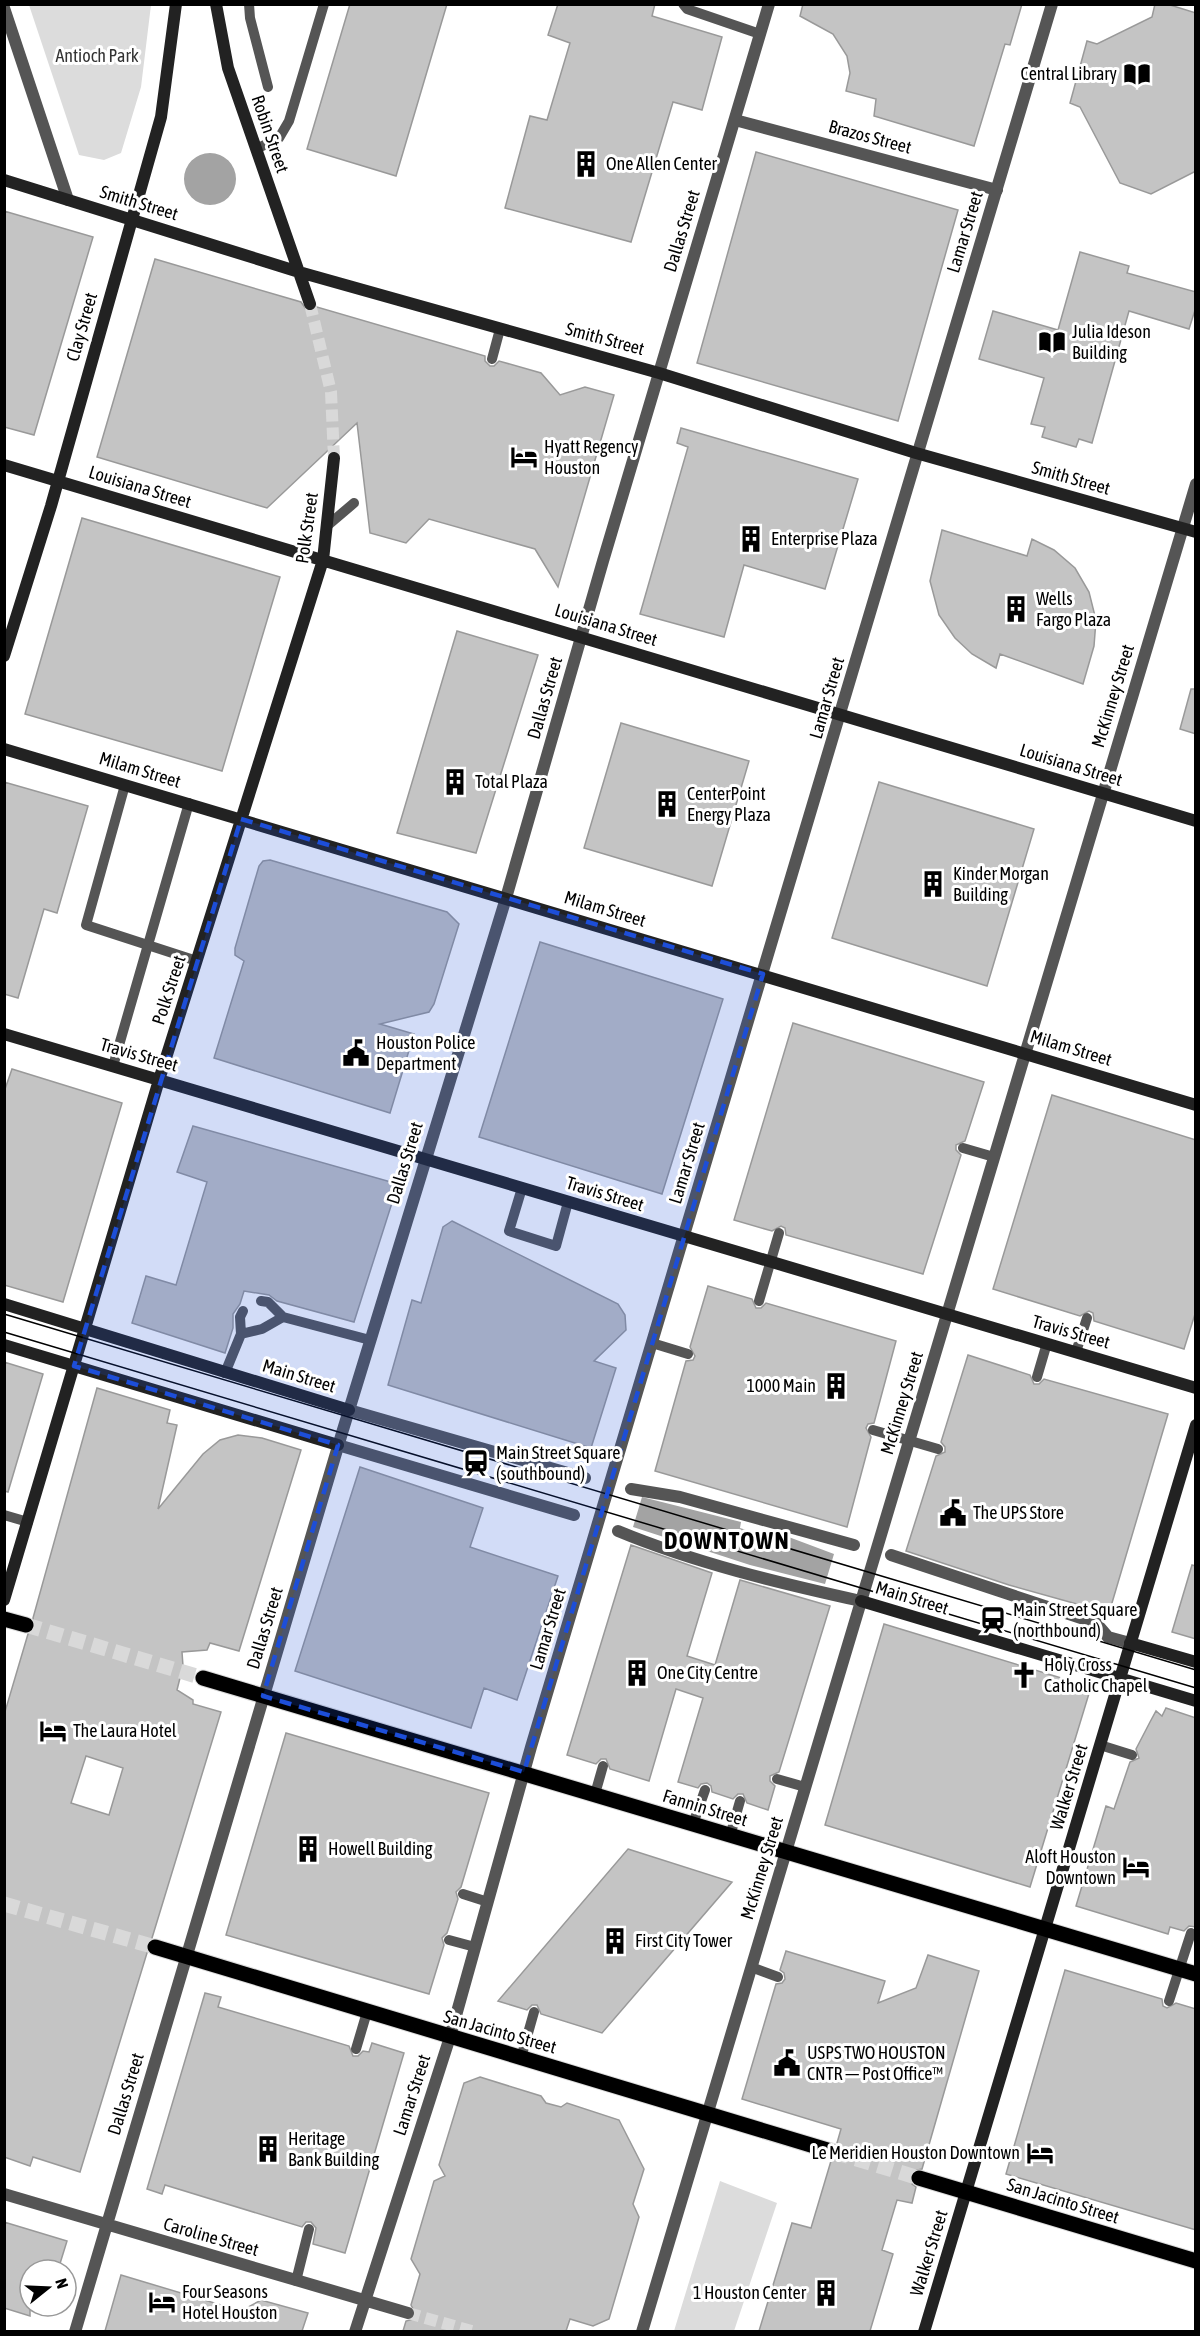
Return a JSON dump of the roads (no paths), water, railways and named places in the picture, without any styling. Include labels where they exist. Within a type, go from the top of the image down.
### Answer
[{"type":"main road","name":"Clay Street","points":[[4,656],[58,481],[161,117],[176,4]]},
{"type":"main road","name":"Robin Street","points":[[216,4],[228,68],[299,272]]},
{"type":"main road","name":"Smith Street","points":[[4,180],[299,272],[659,373],[916,453],[1196,532]]},
{"type":"main road","points":[[299,272],[310,304]]},
{"type":"main road","name":"Polk Street","points":[[4,1600],[159,1080],[323,560],[334,458]]},
{"type":"main road","name":"Louisiana Street","points":[[4,465],[1196,821]]},
{"type":"main road","name":"Milam Street","points":[[4,748],[1196,1105]]},
{"type":"main road","name":"Travis Street","points":[[4,1034],[1196,1388]]},
{"type":"main road","name":"Main Street","points":[[4,1304],[349,1410]]},
{"type":"main road","points":[[4,1345],[338,1445]]},
{"type":"main road","name":"Walker Street","points":[[924,2331],[1196,1425]]},
{"type":"main road","name":"Main Street","points":[[861,1601],[1196,1701]]},
{"type":"main road","points":[[4,1618],[26,1625]]},
{"type":"main road","name":"Main Street","points":[[1130,1643],[1196,1662]]},
{"type":"main road","name":"Fannin Street","points":[[203,1678],[1196,1974]]},
{"type":"main road","name":"San Jacinto Street","points":[[154,1947],[834,2152]]},
{"type":"main road","name":"San Jacinto Street","points":[[919,2178],[1196,2261]]},
{"type":"street","name":"Dallas Street","points":[[75,2331],[424,1159],[507,898],[769,4]]},
{"type":"street","name":"Lamar Street","points":[[355,2331],[450,2037],[524,1772],[841,714],[916,453],[1052,4]]},
{"type":"street","points":[[4,8],[68,200]]},
{"type":"street","name":"Brazos Street","points":[[735,120],[997,190]]},
{"type":"street","name":"McKinney Street","points":[[642,2331],[1196,484]]},
{"type":"street","name":"Main Street","points":[[349,1410],[585,1478]]},
{"type":"street","points":[[338,1445],[574,1515]]},
{"type":"street","points":[[630,1489],[680,1497],[854,1545]]},
{"type":"street","name":"Main Street","points":[[618,1531],[647,1543],[791,1585],[861,1601]]},
{"type":"street","name":"Main Street","points":[[891,1556],[1096,1623],[1108,1637],[1130,1643]]},
{"type":"street","name":"Caroline Street","points":[[4,2194],[106,2226],[408,2313]]},
{"type":"lane","points":[[249,4],[250,18],[268,87]]},
{"type":"lane","points":[[256,149],[279,138],[289,121],[324,4]]},
{"type":"lane","points":[[683,4],[687,9],[703,9],[760,34]]},
{"type":"lane","points":[[492,359],[500,329]]},
{"type":"lane","points":[[327,526],[354,503]]},
{"type":"lane","points":[[125,784],[86,925],[197,961]]},
{"type":"lane","points":[[113,1066],[189,803]]},
{"type":"lane","points":[[963,1148],[994,1157]]},
{"type":"lane","points":[[522,1188],[508,1231],[556,1245],[568,1202]]},
{"type":"lane","points":[[759,1301],[779,1233]]},
{"type":"lane","points":[[261,1301],[268,1302],[283,1317],[370,1340]]},
{"type":"lane","points":[[225,1373],[241,1334],[240,1317],[243,1311]]},
{"type":"lane","points":[[241,1334],[262,1329],[283,1317]]},
{"type":"lane","points":[[1076,1352],[1087,1318]]},
{"type":"lane","points":[[652,1343],[688,1354]]},
{"type":"lane","points":[[1037,1377],[1047,1343]]},
{"type":"lane","points":[[873,1430],[938,1449]]},
{"type":"lane","points":[[4,1515],[28,1522]]},
{"type":"lane","points":[[1100,1745],[1132,1755]]},
{"type":"lane","points":[[595,1794],[603,1766]]},
{"type":"lane","points":[[777,1779],[805,1787]]},
{"type":"lane","points":[[693,1824],[705,1790]]},
{"type":"lane","points":[[730,1836],[740,1801]]},
{"type":"lane","points":[[463,1894],[488,1902]]},
{"type":"lane","points":[[1169,2001],[1191,1933]]},
{"type":"lane","points":[[449,1940],[475,1947]]},
{"type":"lane","points":[[751,1967],[778,1977]]},
{"type":"lane","points":[[356,2049],[367,2012]]},
{"type":"lane","points":[[521,2058],[534,2012]]},
{"type":"lane","points":[[296,2281],[309,2229]]},
{"type":"tunnel","points":[[310,304],[331,392],[334,458]]},
{"type":"tunnel","points":[[26,1625],[203,1678]]},
{"type":"tunnel","points":[[4,1904],[155,1947]]},
{"type":"tunnel","points":[[834,2152],[919,2178]]},
{"type":"tunnel","points":[[408,2313],[475,2332]]},
{"type":"tram line","points":[[4,1314],[1196,1670]]},
{"type":"tram line","points":[[4,1332],[1196,1688]]},
{"type":"place","name":"Central Library","points":[[1137,74]]},
{"type":"place","name":"One Allen Center","points":[[586,164]]},
{"type":"place","name":"Julia Ideson Building","points":[[1052,342]]},
{"type":"place","name":"Hyatt Regency Houston","points":[[524,457]]},
{"type":"place","name":"Enterprise Plaza","points":[[751,539]]},
{"type":"place","name":"Wells Fargo Plaza","points":[[1016,609]]},
{"type":"place","name":"Total Plaza","points":[[455,782]]},
{"type":"place","name":"CenterPoint Energy Plaza","points":[[667,804]]},
{"type":"place","name":"Kinder Morgan Building","points":[[933,884]]},
{"type":"place","name":"Houston Police Department","points":[[356,1053]]},
{"type":"place","name":"1000 Main","points":[[836,1386]]},
{"type":"place","name":"Main Street Square (southbound)","points":[[476,1463]]},
{"type":"place","name":"The UPS Store","points":[[953,1513]]},
{"type":"place","name":"Main Street Square (northbound)","points":[[993,1620]]},
{"type":"place","name":"One City Centre","points":[[637,1673]]},
{"type":"place","name":"Holy Cross Catholic Chapel","points":[[1024,1675]]},
{"type":"place","name":"The Laura Hotel","points":[[53,1731]]},
{"type":"place","name":"Howell Building","points":[[308,1849]]},
{"type":"place","name":"Aloft Houston Downtown","points":[[1136,1867]]},
{"type":"place","name":"First City Tower","points":[[615,1941]]},
{"type":"place","name":"USPS TWO HOUSTON CNTR — Post Office™","points":[[787,2063]]},
{"type":"place","name":"Heritage Bank Building","points":[[268,2149]]},
{"type":"place","name":"Le Meridien Houston Downtown","points":[[1040,2153]]},
{"type":"place","name":"1 Houston Center","points":[[826,2293]]},
{"type":"place","name":"Four Seasons Hotel Houston","points":[[162,2302]]},
{"type":"district","name":"DOWNTOWN","points":[[727,1541]]},
{"type":"park label","name":"Antioch Park","points":[[97,56]]}]
